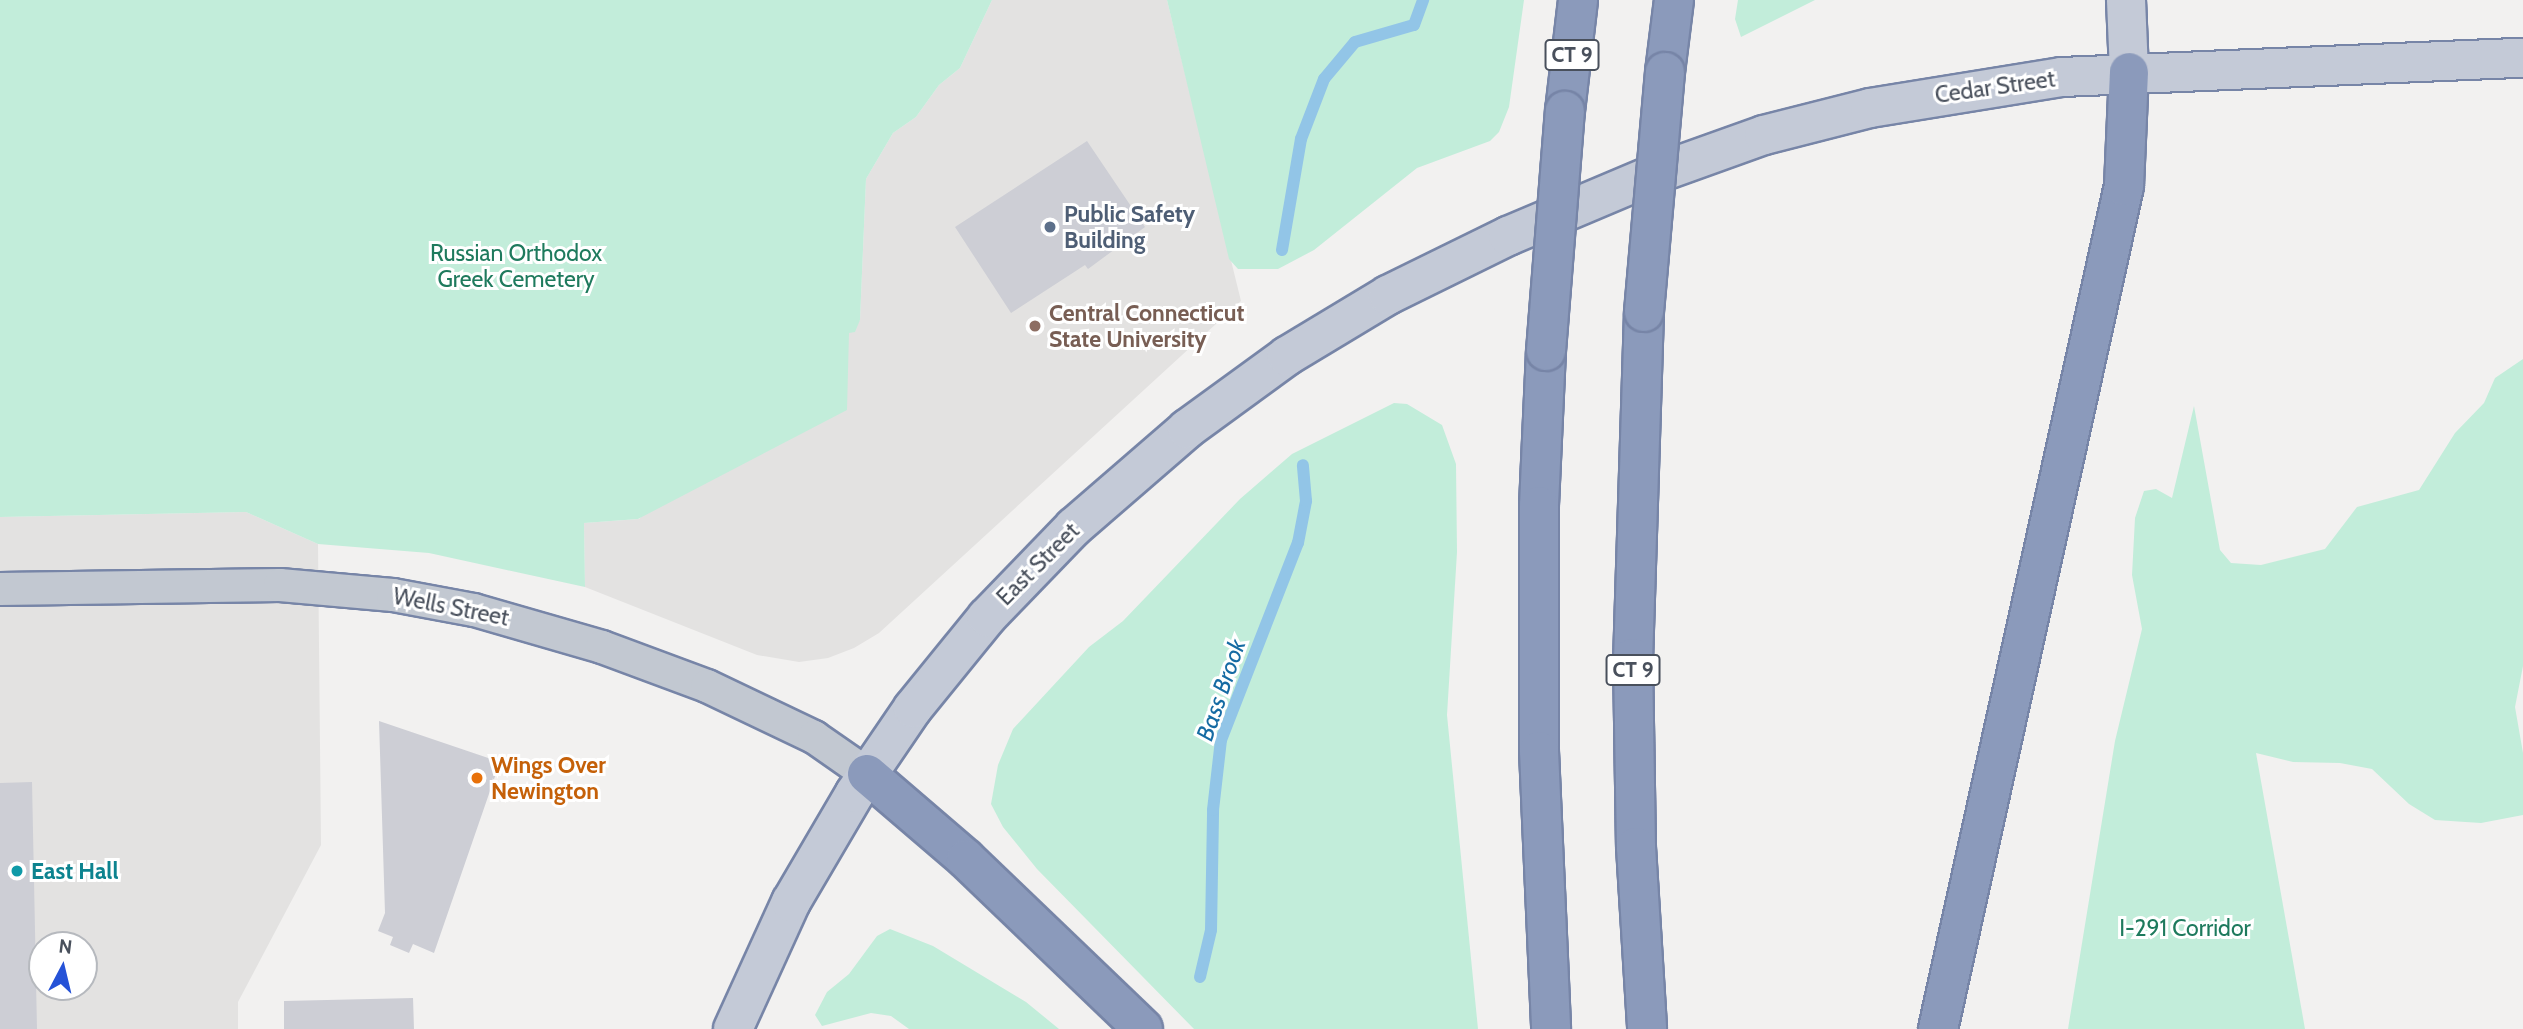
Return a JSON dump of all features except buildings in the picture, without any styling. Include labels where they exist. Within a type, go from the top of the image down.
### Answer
[{"type":"highway","name":"CT 9","points":[[1551,1029],[1539,738],[1539,506],[1546,351],[1565,111],[1578,0]]},
{"type":"highway","name":"CT 9","points":[[1647,1029],[1636,847],[1633,682],[1644,312],[1674,0]]},
{"type":"highway","points":[[1938,1029],[2124,186],[2129,72]]},
{"type":"highway","points":[[867,774],[966,859],[1143,1029]]},
{"type":"main road","points":[[2126,0],[2129,72]]},
{"type":"main road","name":"Cedar Street","points":[[1493,243],[1683,163],[1833,116],[1985,86],[2129,72],[2523,58]]},
{"type":"main road","name":"East Street","points":[[733,1029],[792,902],[867,774],[969,637],[1055,546],[1127,478],[1287,356],[1388,295],[1493,243]]},
{"type":"street","name":"Wells Street","points":[[0,589],[280,585],[381,593],[474,610],[602,647],[707,686],[814,737],[867,774]]},
{"type":"shaded area","name":"Central Connecticut State University","points":[[992,0],[1167,0],[1241,301],[879,633],[854,648],[828,658],[799,662],[757,655],[585,587],[584,523],[639,519],[860,320],[866,179],[893,133],[916,117],[939,85],[960,68]]},
{"type":"shaded area","points":[[246,512],[318,544],[321,845],[238,1002],[238,1029],[0,1029],[0,517]]},
{"type":"green space","name":"Russian Orthodox Greek Cemetery","points":[[0,0],[992,0],[960,68],[939,85],[916,117],[893,133],[866,179],[860,320],[855,332],[849,333],[847,410],[638,519],[584,523],[585,587],[429,553],[318,544],[246,512],[0,517]]},
{"type":"green space","points":[[1167,0],[1524,0],[1509,107],[1499,132],[1490,141],[1417,168],[1314,250],[1278,269],[1238,269],[1229,259]]},
{"type":"green space","points":[[1738,0],[1815,0],[1741,37],[1735,19]]},
{"type":"green space","name":"I-291 Corridor","points":[[2523,359],[2523,666],[2515,707],[2523,753],[2523,815],[2481,823],[2435,820],[2409,804],[2372,769],[2340,763],[2293,762],[2256,753],[2305,1029],[2068,1029],[2115,741],[2142,629],[2132,575],[2135,518],[2144,491],[2156,489],[2172,498],[2194,406],[2220,550],[2231,563],[2261,565],[2325,549],[2357,507],[2419,490],[2455,433],[2484,403],[2495,378]]},
{"type":"green space","points":[[1394,403],[1407,404],[1442,425],[1456,464],[1457,552],[1447,715],[1478,1029],[1194,1029],[1037,869],[1003,827],[991,804],[998,765],[1013,729],[1089,647],[1123,621],[1240,499],[1292,454]]},
{"type":"green space","points":[[890,929],[933,946],[1026,1002],[1059,1029],[909,1029],[891,1016],[871,1013],[822,1026],[815,1015],[827,992],[849,974],[877,936]]},
{"type":"waterway","name":"Bass Brook","points":[[1282,250],[1301,139],[1324,79],[1355,42],[1414,25],[1423,0]]},
{"type":"waterway","name":"Bass Brook","points":[[1200,977],[1211,930],[1213,810],[1221,740],[1298,543],[1306,501],[1303,465]]},
{"type":"place","name":"Public Safety Building","points":[[1050,227]]},
{"type":"place","name":"Central Connecticut State University","points":[[1035,326]]},
{"type":"place","name":"Wings Over Newington","points":[[477,778]]},
{"type":"place","name":"East Hall","points":[[17,871]]}]
